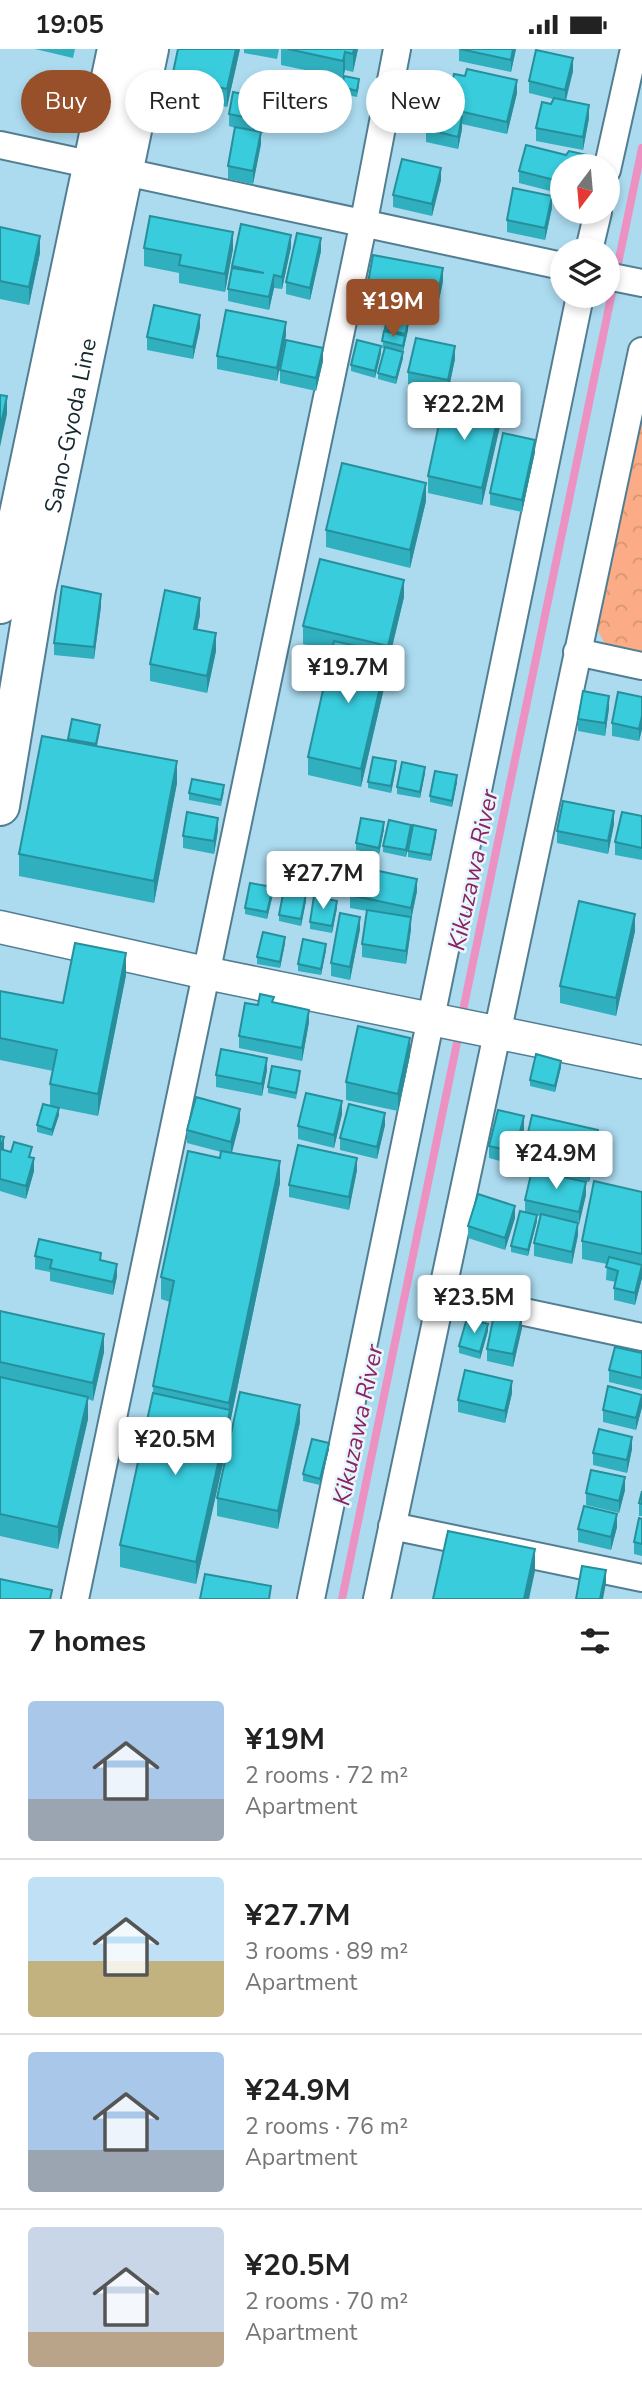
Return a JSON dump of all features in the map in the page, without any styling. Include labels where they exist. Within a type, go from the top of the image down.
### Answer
[{"type":"main road","name":"Sano-Gyoda Line","points":[[0,806],[109,167],[117,49]]},
{"type":"main road","name":"Sano-Gyoda Line","points":[[0,604],[109,167],[149,49]]},
{"type":"street","points":[[75,1599],[364,221],[397,49]]},
{"type":"street","points":[[611,154],[634,49]]},
{"type":"street","points":[[0,145],[364,221],[550,264]]},
{"type":"street","points":[[620,279],[640,283]]},
{"type":"street","points":[[312,1599],[578,308]]},
{"type":"street","points":[[377,1599],[642,351]]},
{"type":"street","points":[[577,652],[642,666]]},
{"type":"street","points":[[0,927],[206,973],[642,1062]]},
{"type":"street","points":[[440,1294],[642,1337]]},
{"type":"street","points":[[392,1526],[642,1578]]},
{"type":"green space","points":[[642,416],[642,654],[606,646],[597,629]]},
{"type":"building","points":[[178,49],[236,49],[227,89],[224,88],[224,70],[174,70]]},
{"type":"building","points":[[288,49],[354,49],[353,54],[345,52],[343,61]]},
{"type":"building","points":[[460,49],[513,49],[511,60]]},
{"type":"building","points":[[536,50],[573,58],[565,90],[529,81]]},
{"type":"building","points":[[467,69],[517,80],[507,122],[465,112]]},
{"type":"building","points":[[352,78],[359,79],[357,91],[352,90]]},
{"type":"building","points":[[233,92],[238,93],[238,116],[229,114]]},
{"type":"building","points":[[554,98],[589,105],[583,137],[536,128],[542,102],[551,104]]},
{"type":"building","points":[[235,127],[238,128],[238,133],[261,133],[253,171],[228,166]]},
{"type":"building","points":[[442,133],[459,133],[458,137]]},
{"type":"building","points":[[526,145],[562,154],[550,154],[550,179],[519,171]]},
{"type":"building","points":[[402,159],[441,168],[432,204],[393,195]]},
{"type":"building","points":[[513,188],[550,196],[545,228],[507,220]]},
{"type":"building","points":[[150,216],[233,232],[225,274],[179,265],[181,255],[144,248]]},
{"type":"building","points":[[241,224],[291,235],[282,277],[274,275],[269,297],[228,289],[232,268],[264,273],[232,266]]},
{"type":"building","points":[[0,227],[40,236],[29,287],[0,281]]},
{"type":"building","points":[[297,233],[321,238],[310,288],[286,282]]},
{"type":"building","points":[[373,255],[443,268],[436,301],[367,288]]},
{"type":"building","points":[[154,305],[200,315],[193,347],[147,337]]},
{"type":"building","points":[[226,310],[286,322],[277,368],[217,356]]},
{"type":"building","points":[[387,319],[408,324],[405,334],[385,329]]},
{"type":"building","points":[[384,331],[405,336],[403,346],[382,341]]},
{"type":"building","points":[[416,338],[455,346],[448,380],[408,372]]},
{"type":"building","points":[[286,340],[323,348],[316,378],[280,370]]},
{"type":"building","points":[[357,340],[381,346],[375,371],[351,365]]},
{"type":"building","points":[[385,347],[403,352],[396,378],[378,373]]},
{"type":"building","points":[[0,395],[7,396],[0,429]]},
{"type":"building","points":[[445,396],[500,408],[482,488],[428,476]]},
{"type":"building","points":[[503,433],[535,440],[522,500],[490,493]]},
{"type":"building","points":[[342,463],[426,483],[410,550],[326,530]]},
{"type":"building","points":[[320,559],[404,580],[388,646],[303,626]]},
{"type":"building","points":[[62,586],[101,594],[94,647],[54,643]]},
{"type":"building","points":[[165,590],[200,598],[194,629],[216,633],[207,676],[150,664]]},
{"type":"building","points":[[334,641],[388,653],[361,769],[308,757]]},
{"type":"building","points":[[583,691],[609,696],[605,723],[578,719]]},
{"type":"building","points":[[618,692],[642,697],[639,729],[612,723]]},
{"type":"building","points":[[72,719],[100,725],[96,744],[68,739]]},
{"type":"building","points":[[42,736],[177,761],[154,881],[19,854]]},
{"type":"building","points":[[373,757],[396,761],[391,786],[368,782]]},
{"type":"building","points":[[402,762],[425,767],[420,792],[397,787]]},
{"type":"building","points":[[435,771],[457,775],[452,801],[430,796]]},
{"type":"building","points":[[192,779],[224,785],[221,800],[189,793]]},
{"type":"building","points":[[563,801],[614,811],[608,841],[557,831]]},
{"type":"building","points":[[187,812],[218,818],[214,841],[183,836]]},
{"type":"building","points":[[622,812],[642,816],[642,848],[615,842]]},
{"type":"building","points":[[361,818],[384,822],[379,848],[356,843]]},
{"type":"building","points":[[389,820],[411,825],[406,850],[383,846]]},
{"type":"building","points":[[413,825],[436,830],[431,855],[408,851]]},
{"type":"building","points":[[355,866],[417,879],[411,908],[350,895]]},
{"type":"building","points":[[250,883],[273,887],[267,912],[245,908]]},
{"type":"building","points":[[284,889],[306,894],[301,919],[279,915]]},
{"type":"building","points":[[314,896],[337,901],[332,926],[310,922]]},
{"type":"building","points":[[579,901],[635,914],[616,998],[560,986]]},
{"type":"building","points":[[367,910],[411,917],[406,951],[362,944]]},
{"type":"building","points":[[340,913],[360,917],[350,967],[331,963]]},
{"type":"building","points":[[263,932],[285,937],[280,962],[257,957]]},
{"type":"building","points":[[303,939],[326,944],[321,969],[298,964]]},
{"type":"building","points":[[75,943],[126,953],[98,1094],[50,1084],[57,1050],[0,1038],[0,991],[63,1003]]},
{"type":"building","points":[[260,994],[274,997],[272,1002],[309,1010],[302,1048],[239,1036],[245,1003],[258,1005]]},
{"type":"building","points":[[358,1026],[410,1038],[398,1094],[346,1082]]},
{"type":"building","points":[[221,1049],[267,1058],[262,1084],[216,1075]]},
{"type":"building","points":[[536,1054],[561,1061],[555,1086],[530,1080]]},
{"type":"building","points":[[272,1066],[300,1071],[296,1093],[268,1087]]},
{"type":"building","points":[[306,1093],[342,1101],[334,1135],[298,1126]]},
{"type":"building","points":[[196,1097],[240,1109],[231,1142],[187,1130]]},
{"type":"building","points":[[43,1104],[59,1108],[52,1130],[37,1125]]},
{"type":"building","points":[[349,1104],[385,1113],[377,1147],[340,1138]]},
{"type":"building","points":[[498,1110],[524,1116],[515,1152],[489,1146]]},
{"type":"building","points":[[532,1115],[598,1130],[589,1169],[523,1155]]},
{"type":"building","points":[[14,1142],[32,1147],[29,1157],[34,1158],[26,1186],[0,1179],[0,1149],[11,1152]]},
{"type":"building","points":[[298,1145],[357,1158],[349,1197],[289,1185]]},
{"type":"building","points":[[188,1151],[220,1158],[221,1151],[280,1161],[229,1403],[153,1386],[174,1281],[161,1277]]},
{"type":"building","points":[[532,1170],[586,1182],[579,1212],[525,1200]]},
{"type":"building","points":[[594,1181],[642,1192],[642,1254],[582,1241]]},
{"type":"building","points":[[478,1194],[515,1206],[505,1238],[468,1226]]},
{"type":"building","points":[[520,1211],[537,1215],[528,1250],[511,1246]]},
{"type":"building","points":[[541,1214],[578,1223],[572,1252],[534,1243]]},
{"type":"building","points":[[39,1239],[101,1253],[100,1260],[117,1264],[113,1282],[50,1268],[52,1260],[35,1256]]},
{"type":"building","points":[[609,1257],[642,1265],[635,1293],[614,1288],[618,1271],[606,1267]]},
{"type":"building","points":[[495,1310],[522,1316],[513,1354],[487,1349]]},
{"type":"building","points":[[0,1311],[104,1334],[93,1383],[0,1362]]},
{"type":"building","points":[[467,1318],[488,1324],[480,1352],[459,1346]]},
{"type":"building","points":[[615,1347],[642,1353],[642,1378],[609,1370]]},
{"type":"building","points":[[465,1370],[512,1381],[505,1411],[458,1400]]},
{"type":"building","points":[[0,1377],[88,1397],[58,1527],[0,1514]]},
{"type":"building","points":[[608,1386],[642,1395],[636,1418],[603,1410]]},
{"type":"building","points":[[240,1392],[300,1405],[278,1511],[217,1498]]},
{"type":"building","points":[[153,1393],[230,1410],[196,1562],[120,1545]]},
{"type":"building","points":[[599,1429],[632,1437],[627,1460],[593,1453]]},
{"type":"building","points":[[312,1439],[329,1443],[320,1479],[303,1474]]},
{"type":"building","points":[[591,1470],[625,1477],[619,1501],[586,1493]]},
{"type":"building","points":[[584,1506],[617,1514],[611,1537],[578,1529]]},
{"type":"building","points":[[639,1518],[642,1519],[642,1544],[634,1542]]},
{"type":"building","points":[[448,1531],[535,1549],[524,1599],[433,1599]]},
{"type":"building","points":[[582,1566],[606,1570],[600,1599],[576,1599]]},
{"type":"building","points":[[205,1574],[271,1586],[269,1599],[200,1599]]},
{"type":"building","points":[[0,1579],[52,1590],[50,1599],[0,1599]]},
{"type":"waterway","name":"Kikuzawa River","points":[[461,1020],[642,148]]},
{"type":"waterway","name":"Kikuzawa River","points":[[342,1599],[459,1033]]}]
